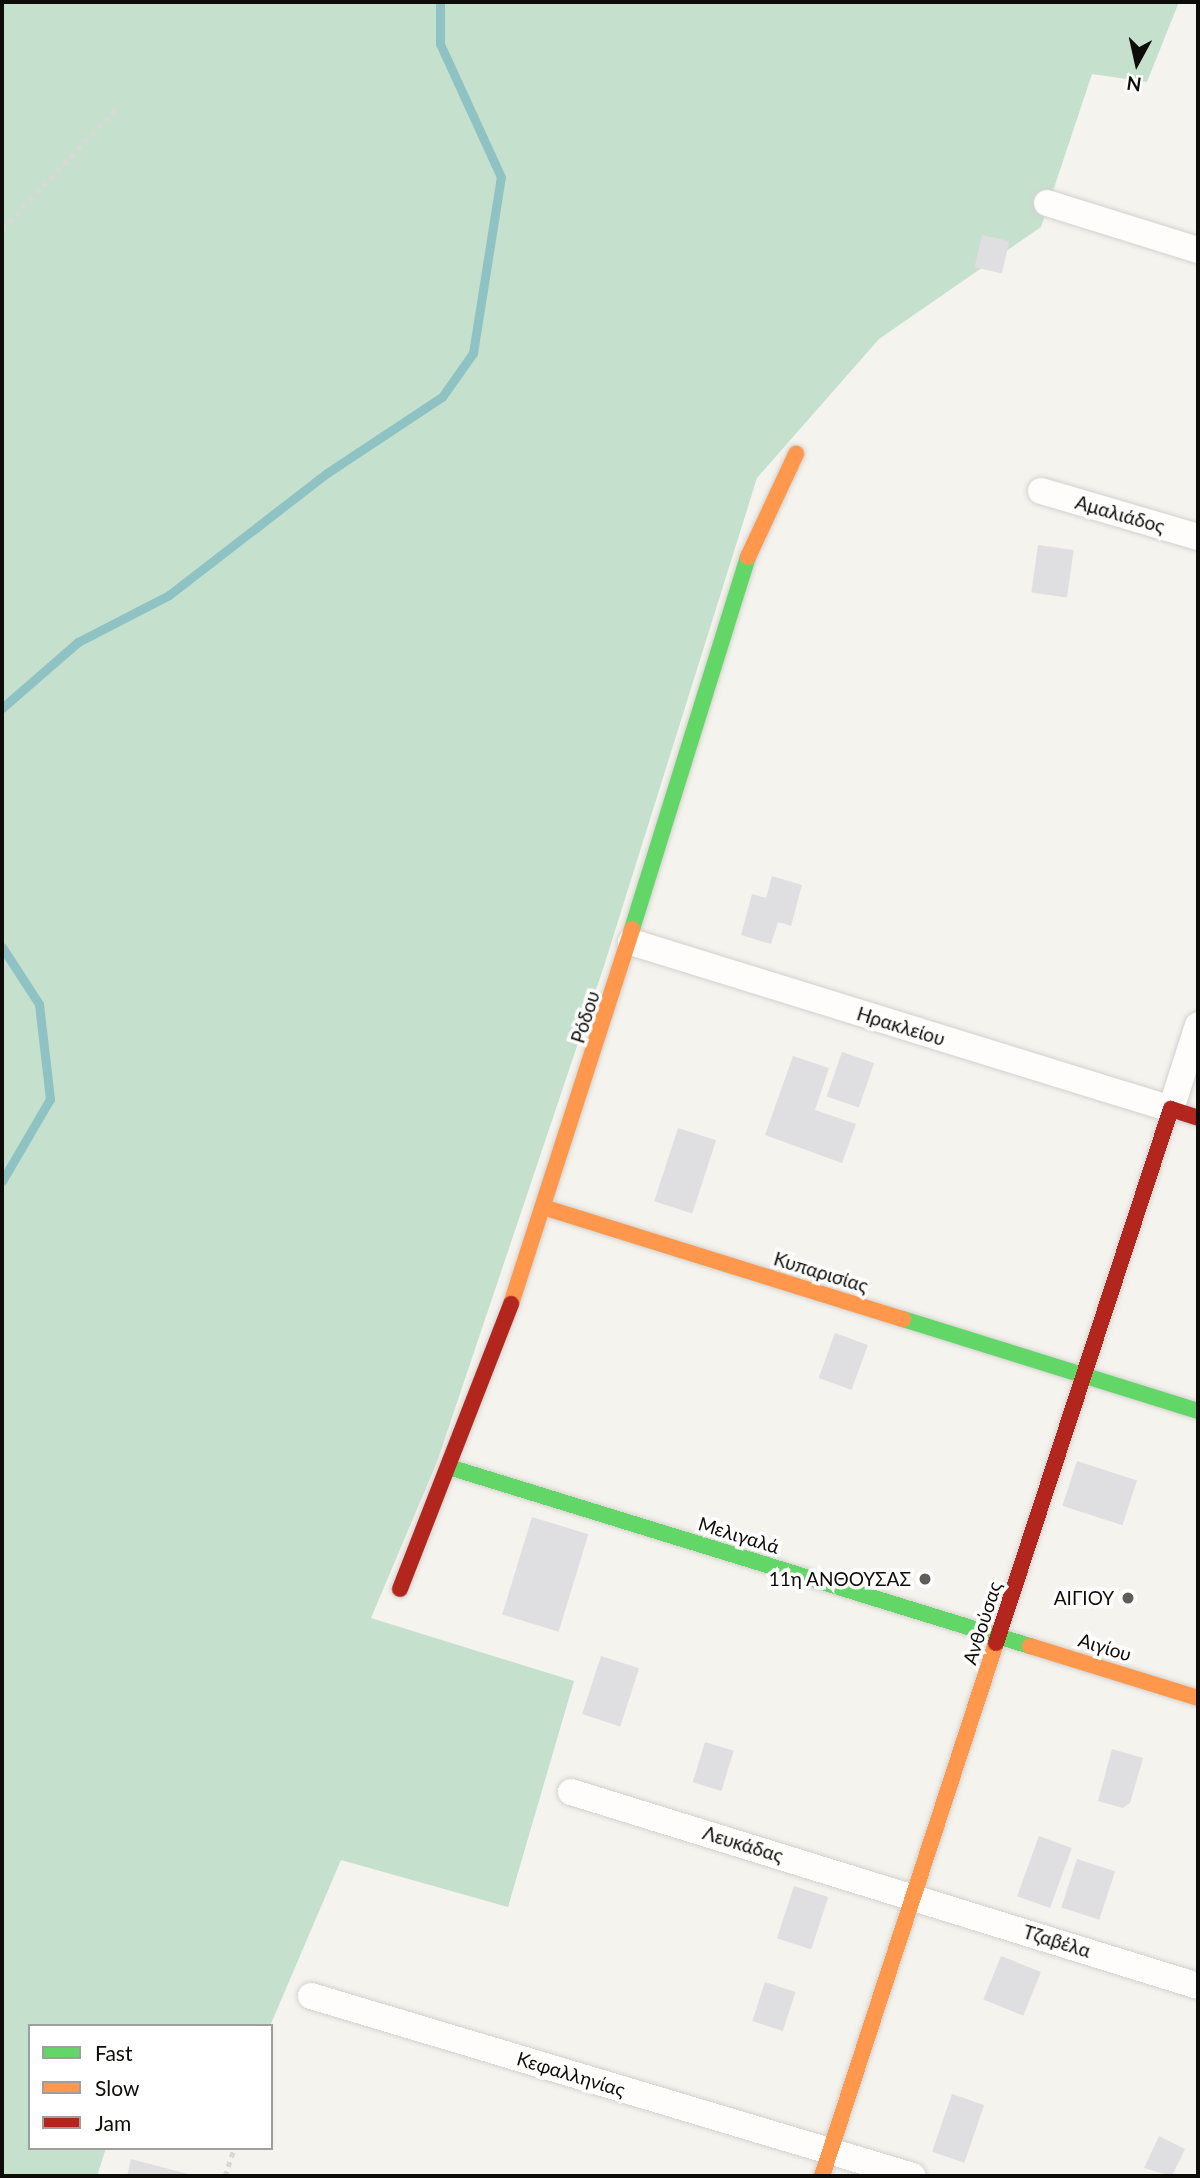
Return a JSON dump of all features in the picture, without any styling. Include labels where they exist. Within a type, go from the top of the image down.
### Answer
[{"type":"street","points":[[1047,203],[1198,250]]},
{"type":"street","name":"Ρόδου","points":[[400,1589],[452,1468],[545,1208],[631,943],[748,555],[796,454]]},
{"type":"street","name":"Αμαλιάδος","points":[[1041,491],[1198,537]]},
{"type":"street","name":"Ηρακλείου","points":[[631,943],[1171,1109]]},
{"type":"street","points":[[1198,1025],[1171,1109],[1198,1118]]},
{"type":"street","name":"Ανθούσας","points":[[822,2176],[1171,1109]]},
{"type":"street","name":"Κυπαρισίας","points":[[545,1208],[1198,1411]]},
{"type":"street","name":"Μελιγαλά","points":[[452,1468],[999,1637]]},
{"type":"street","name":"Αιγίου","points":[[999,1637],[1198,1698]]},
{"type":"street","name":"Λευκάδας","points":[[571,1792],[915,1896]]},
{"type":"street","name":"Τζαβέλα","points":[[915,1896],[1198,1986]]},
{"type":"street","name":"Κεφαλληνίας","points":[[311,1996],[913,2176]]},
{"type":"path","points":[[2,230],[117,107]]},
{"type":"path","points":[[225,2176],[233,2150]]},
{"type":"green space","points":[[2,2],[1179,2],[1147,82],[1092,74],[1041,227],[879,339],[757,478],[604,966],[437,1462],[371,1618],[574,1681],[508,1907],[341,1860],[271,2024],[28,2024],[28,2150],[105,2150],[97,2176],[2,2176]]},
{"type":"building","points":[[982,235],[1009,241],[1002,273],[975,267]]},
{"type":"building","points":[[1038,545],[1074,550],[1067,598],[1031,593]]},
{"type":"building","points":[[772,876],[802,885],[791,926],[778,922],[771,944],[741,935],[752,894],[766,898]]},
{"type":"building","points":[[842,1052],[874,1063],[859,1108],[827,1096]]},
{"type":"building","points":[[793,1056],[829,1068],[815,1110],[856,1124],[842,1163],[765,1135]]},
{"type":"building","points":[[678,1128],[716,1140],[692,1214],[654,1201]]},
{"type":"building","points":[[835,1333],[868,1345],[851,1390],[819,1378]]},
{"type":"building","points":[[1077,1461],[1137,1480],[1122,1525],[1062,1506]]},
{"type":"building","points":[[532,1517],[588,1534],[559,1632],[502,1615]]},
{"type":"building","points":[[601,1656],[639,1668],[620,1726],[582,1714]]},
{"type":"building","points":[[705,1742],[734,1751],[721,1791],[693,1782]]},
{"type":"building","points":[[1112,1749],[1143,1758],[1130,1803],[1123,1808],[1098,1801]]},
{"type":"building","points":[[1039,1836],[1072,1848],[1050,1908],[1017,1896]]},
{"type":"building","points":[[1077,1859],[1115,1871],[1099,1920],[1061,1908]]},
{"type":"building","points":[[794,1886],[828,1897],[811,1949],[777,1938]]},
{"type":"building","points":[[1001,1956],[1041,1972],[1023,2016],[983,2000]]},
{"type":"building","points":[[765,1982],[795,1992],[783,2031],[752,2021]]},
{"type":"building","points":[[952,2094],[984,2105],[964,2163],[932,2152]]},
{"type":"building","points":[[1159,2136],[1185,2149],[1172,2176],[1144,2168]]},
{"type":"building","points":[[131,2159],[192,2175],[192,2176],[127,2176]]},
{"type":"waterway","points":[[2,708],[78,642],[169,595],[327,473],[442,397],[473,353],[501,177],[440,44],[440,2]]},
{"type":"waterway","points":[[2,947],[39,1004],[50,1099],[2,1181]]},
{"type":"traffic: fast","points":[[632,929],[748,557]]},
{"type":"traffic: fast","points":[[903,1319],[1198,1411]]},
{"type":"traffic: fast","points":[[452,1468],[1030,1646]]},
{"type":"traffic: slow","points":[[748,557],[796,454]]},
{"type":"traffic: slow","points":[[511,1304],[632,929]]},
{"type":"traffic: slow","points":[[546,1208],[903,1319]]},
{"type":"traffic: slow","points":[[822,2176],[996,1643]]},
{"type":"traffic: slow","points":[[1030,1646],[1198,1698]]},
{"type":"traffic: jam","points":[[996,1643],[1171,1109],[1198,1118]]},
{"type":"traffic: jam","points":[[400,1589],[511,1304]]},
{"type":"place","name":"11η ΑΝΘΟΥΣΑΣ","points":[[925,1579]]},
{"type":"place","name":"ΑΙΓΙΟΥ","points":[[1128,1598]]}]
